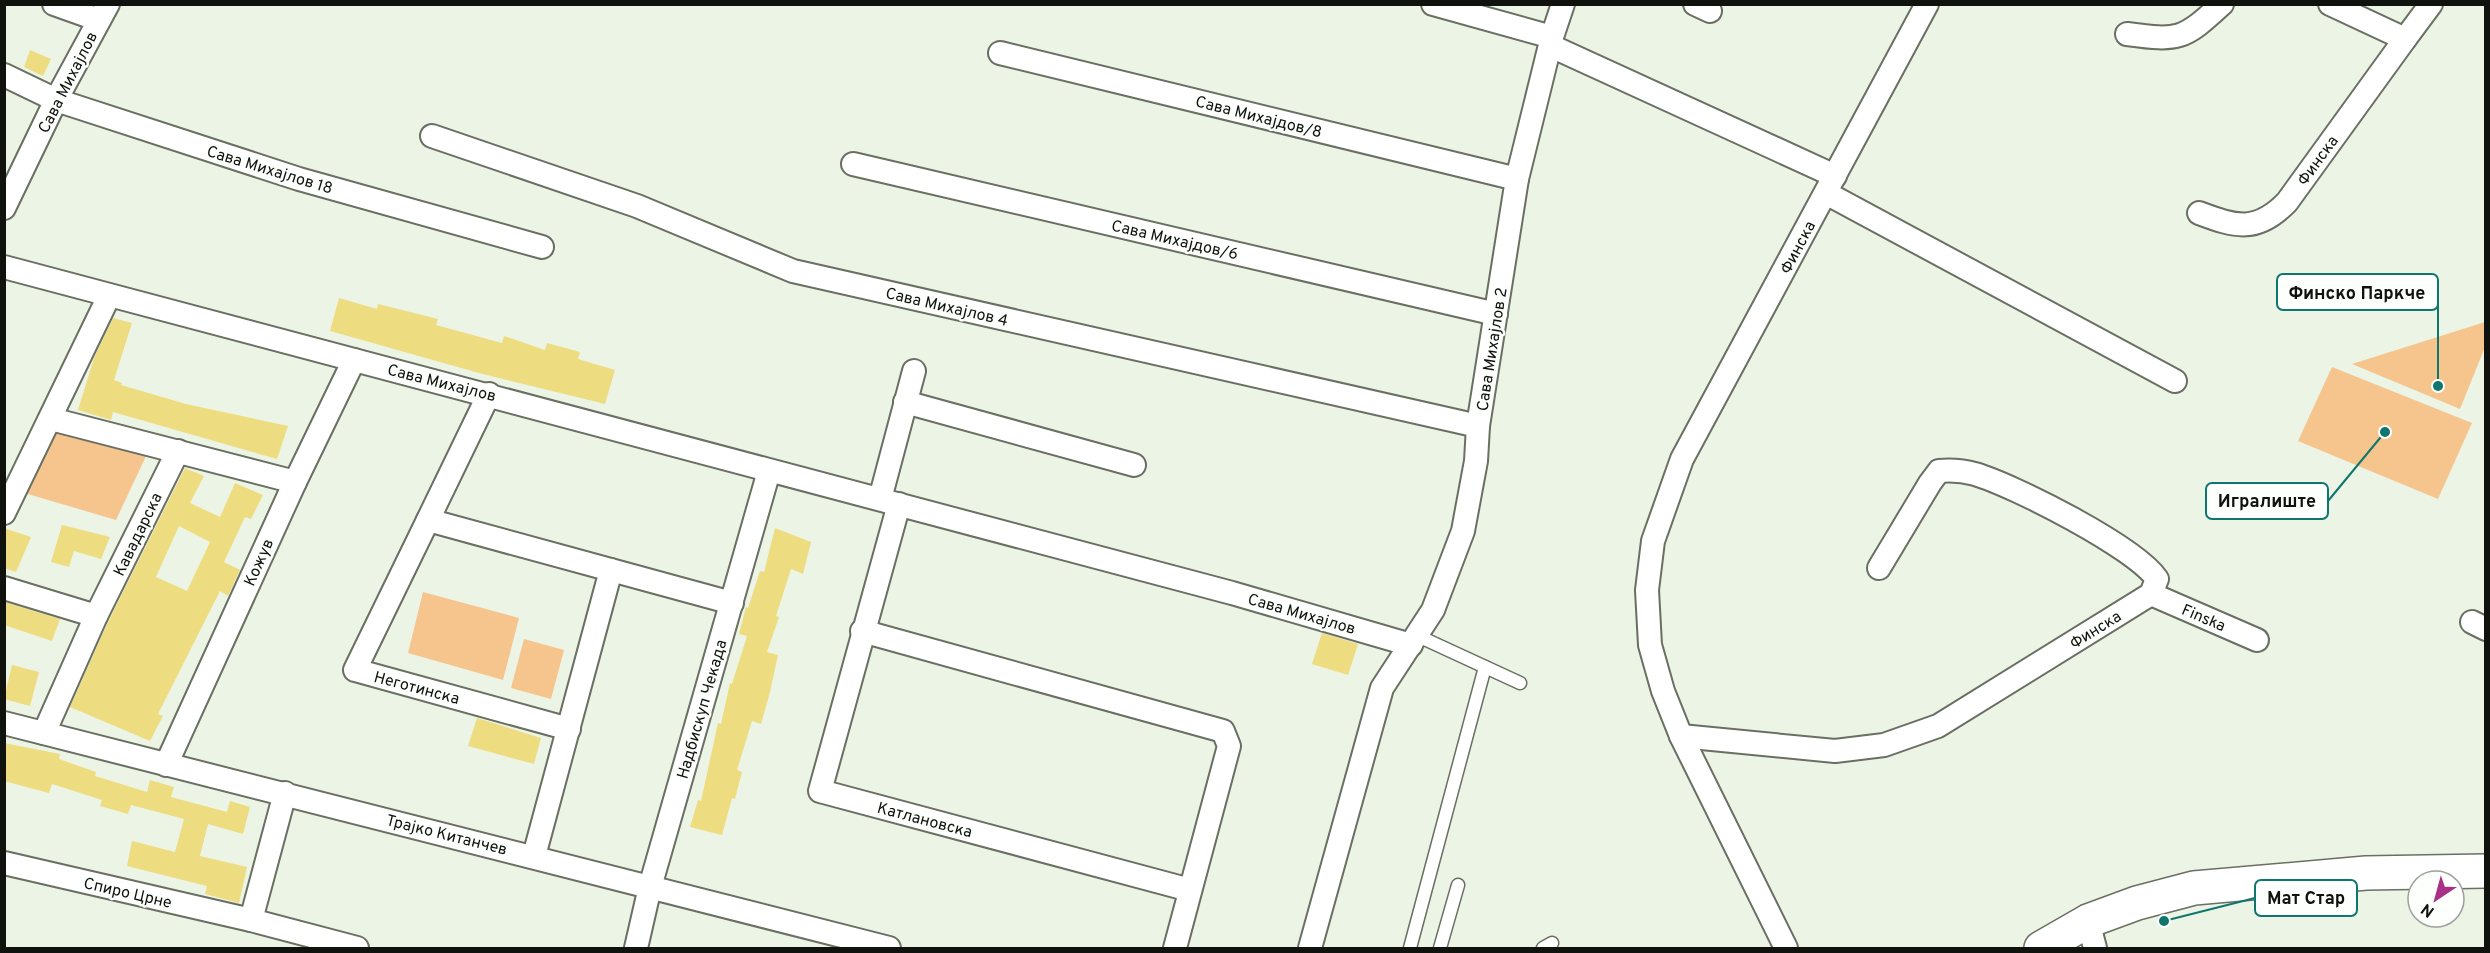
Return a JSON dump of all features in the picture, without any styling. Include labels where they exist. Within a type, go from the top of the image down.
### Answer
[{"type":"main road","points":[[2041,948],[2091,935],[2137,903],[2224,884],[2366,873],[2486,871]]},
{"type":"street","points":[[54,4],[104,12]]},
{"type":"street","points":[[1434,4],[1551,41],[1830,184],[2175,381]]},
{"type":"street","name":"Сава Михајлов 2","points":[[1414,640],[1444,584],[1463,531],[1476,462],[1478,426],[1517,179],[1551,41],[1563,4]]},
{"type":"street","name":"Финска","points":[[1786,948],[1681,736],[1663,691],[1650,645],[1647,590],[1653,541],[1682,459],[1927,4]]},
{"type":"street","points":[[2127,34],[2176,38],[2191,32],[2222,4]]},
{"type":"street","points":[[2330,4],[2405,39]]},
{"type":"street","name":"Финска","points":[[2199,213],[2228,224],[2249,226],[2273,217],[2287,202],[2431,4]]},
{"type":"street","name":"Сава Михајлов","points":[[5,204],[56,100],[104,12]]},
{"type":"street","name":"Сава Михајдов/8","points":[[1000,53],[1517,179]]},
{"type":"street","name":"Сава Михајлов 18","points":[[4,75],[56,100],[299,179],[542,247]]},
{"type":"street","name":"Сава Михајлов 4","points":[[432,136],[637,206],[793,271],[1478,426]]},
{"type":"street","name":"Сава Михајдов/6","points":[[853,164],[1496,314]]},
{"type":"street","name":"Сава Михајлов","points":[[4,267],[1414,640]]},
{"type":"street","points":[[4,513],[109,296]]},
{"type":"street","name":"Кожув","points":[[166,765],[295,482],[354,360]]},
{"type":"street","points":[[890,501],[905,402],[914,371]]},
{"type":"street","name":"Неготинска","points":[[489,394],[355,670],[569,729]]},
{"type":"street","points":[[905,402],[1134,465]]},
{"type":"street","points":[[51,419],[295,482]]},
{"type":"street","name":"Кавадарска","points":[[44,733],[96,616],[178,451]]},
{"type":"street","points":[[1879,568],[1930,483],[1939,471],[1951,470],[1974,473],[2014,487],[2118,547],[2157,579],[2151,594]]},
{"type":"street","name":"Надбискуп Чекада","points":[[636,948],[650,887],[769,471]]},
{"type":"street","name":"Катлановска","points":[[890,501],[862,631],[820,791],[1190,890]]},
{"type":"street","points":[[428,520],[732,603]]},
{"type":"street","points":[[534,856],[611,570]]},
{"type":"street","points":[[4,588],[96,616]]},
{"type":"street","name":"Финска","points":[[1681,736],[1835,751],[1884,745],[1938,726],[2151,594]]},
{"type":"street","name":"Finska","points":[[2151,594],[2257,640]]},
{"type":"street","points":[[862,631],[1224,731],[1229,746],[1175,948]]},
{"type":"street","points":[[1310,948],[1382,688],[1414,640]]},
{"type":"street","name":"Трајко Китанчев","points":[[4,723],[889,948]]},
{"type":"street","points":[[251,920],[285,793]]},
{"type":"street","name":"Спиро Црне","points":[[4,863],[251,920],[357,948]]},
{"type":"lane","points":[[1414,640],[1520,683]]},
{"type":"lane","points":[[1410,948],[1485,667]]},
{"type":"lane","points":[[1440,948],[1458,885]]},
{"type":"shaded area","points":[[2485,322],[2485,347],[2460,409],[2352,364]]},
{"type":"shaded area","points":[[2332,367],[2472,423],[2438,499],[2298,441]]},
{"type":"shaded area","points":[[51,429],[147,454],[116,520],[21,492]]},
{"type":"shaded area","points":[[423,592],[519,618],[503,680],[408,653]]},
{"type":"shaded area","points":[[524,639],[564,650],[551,699],[511,688]]},
{"type":"building","points":[[30,50],[51,59],[43,76],[24,67]]},
{"type":"building","points":[[339,298],[377,309],[378,304],[438,319],[436,325],[502,343],[504,336],[545,350],[547,343],[580,352],[578,359],[615,370],[605,404],[479,373],[330,331]]},
{"type":"building","points":[[113,318],[132,323],[114,380],[122,383],[121,385],[186,404],[288,426],[277,459],[113,412],[111,420],[78,410],[94,358]]},
{"type":"building","points":[[185,468],[204,476],[190,503],[220,517],[235,483],[263,495],[251,519],[245,517],[224,562],[240,570],[228,596],[220,591],[158,714],[163,716],[150,741],[70,707],[108,622]],"holes":[[[179,526],[210,542],[187,591],[156,577]]]},
{"type":"building","points":[[62,525],[110,537],[101,559],[74,551],[69,567],[51,562]]},
{"type":"building","points":[[4,528],[31,537],[16,572],[4,568]]},
{"type":"building","points":[[775,528],[811,542],[803,574],[791,569],[776,616],[779,617],[767,652],[778,655],[770,692],[761,724],[752,721],[737,770],[742,772],[735,799],[732,798],[722,835],[690,827],[698,800],[701,801],[718,723],[721,724],[730,683],[732,684],[747,636],[739,634],[746,607],[748,608],[760,571],[764,572]]},
{"type":"building","points":[[4,602],[60,619],[52,641],[4,625]]},
{"type":"building","points":[[1322,633],[1358,644],[1348,675],[1312,664]]},
{"type":"building","points":[[12,665],[39,672],[30,706],[4,699]]},
{"type":"building","points":[[477,718],[541,738],[534,764],[468,746]]},
{"type":"building","points":[[4,743],[60,754],[59,759],[96,772],[95,776],[147,792],[150,780],[174,787],[171,797],[227,812],[230,801],[250,807],[243,834],[208,824],[200,856],[247,867],[239,903],[205,894],[207,886],[127,866],[132,841],[175,852],[184,819],[131,805],[128,814],[100,806],[102,800],[52,784],[49,793],[4,781]]},
{"type":"place","name":"Финско Паркче","points":[[2438,386]]},
{"type":"place","name":"Игралиште","points":[[2385,432]]},
{"type":"place","name":"Мат Стар","points":[[2164,921]]}]
